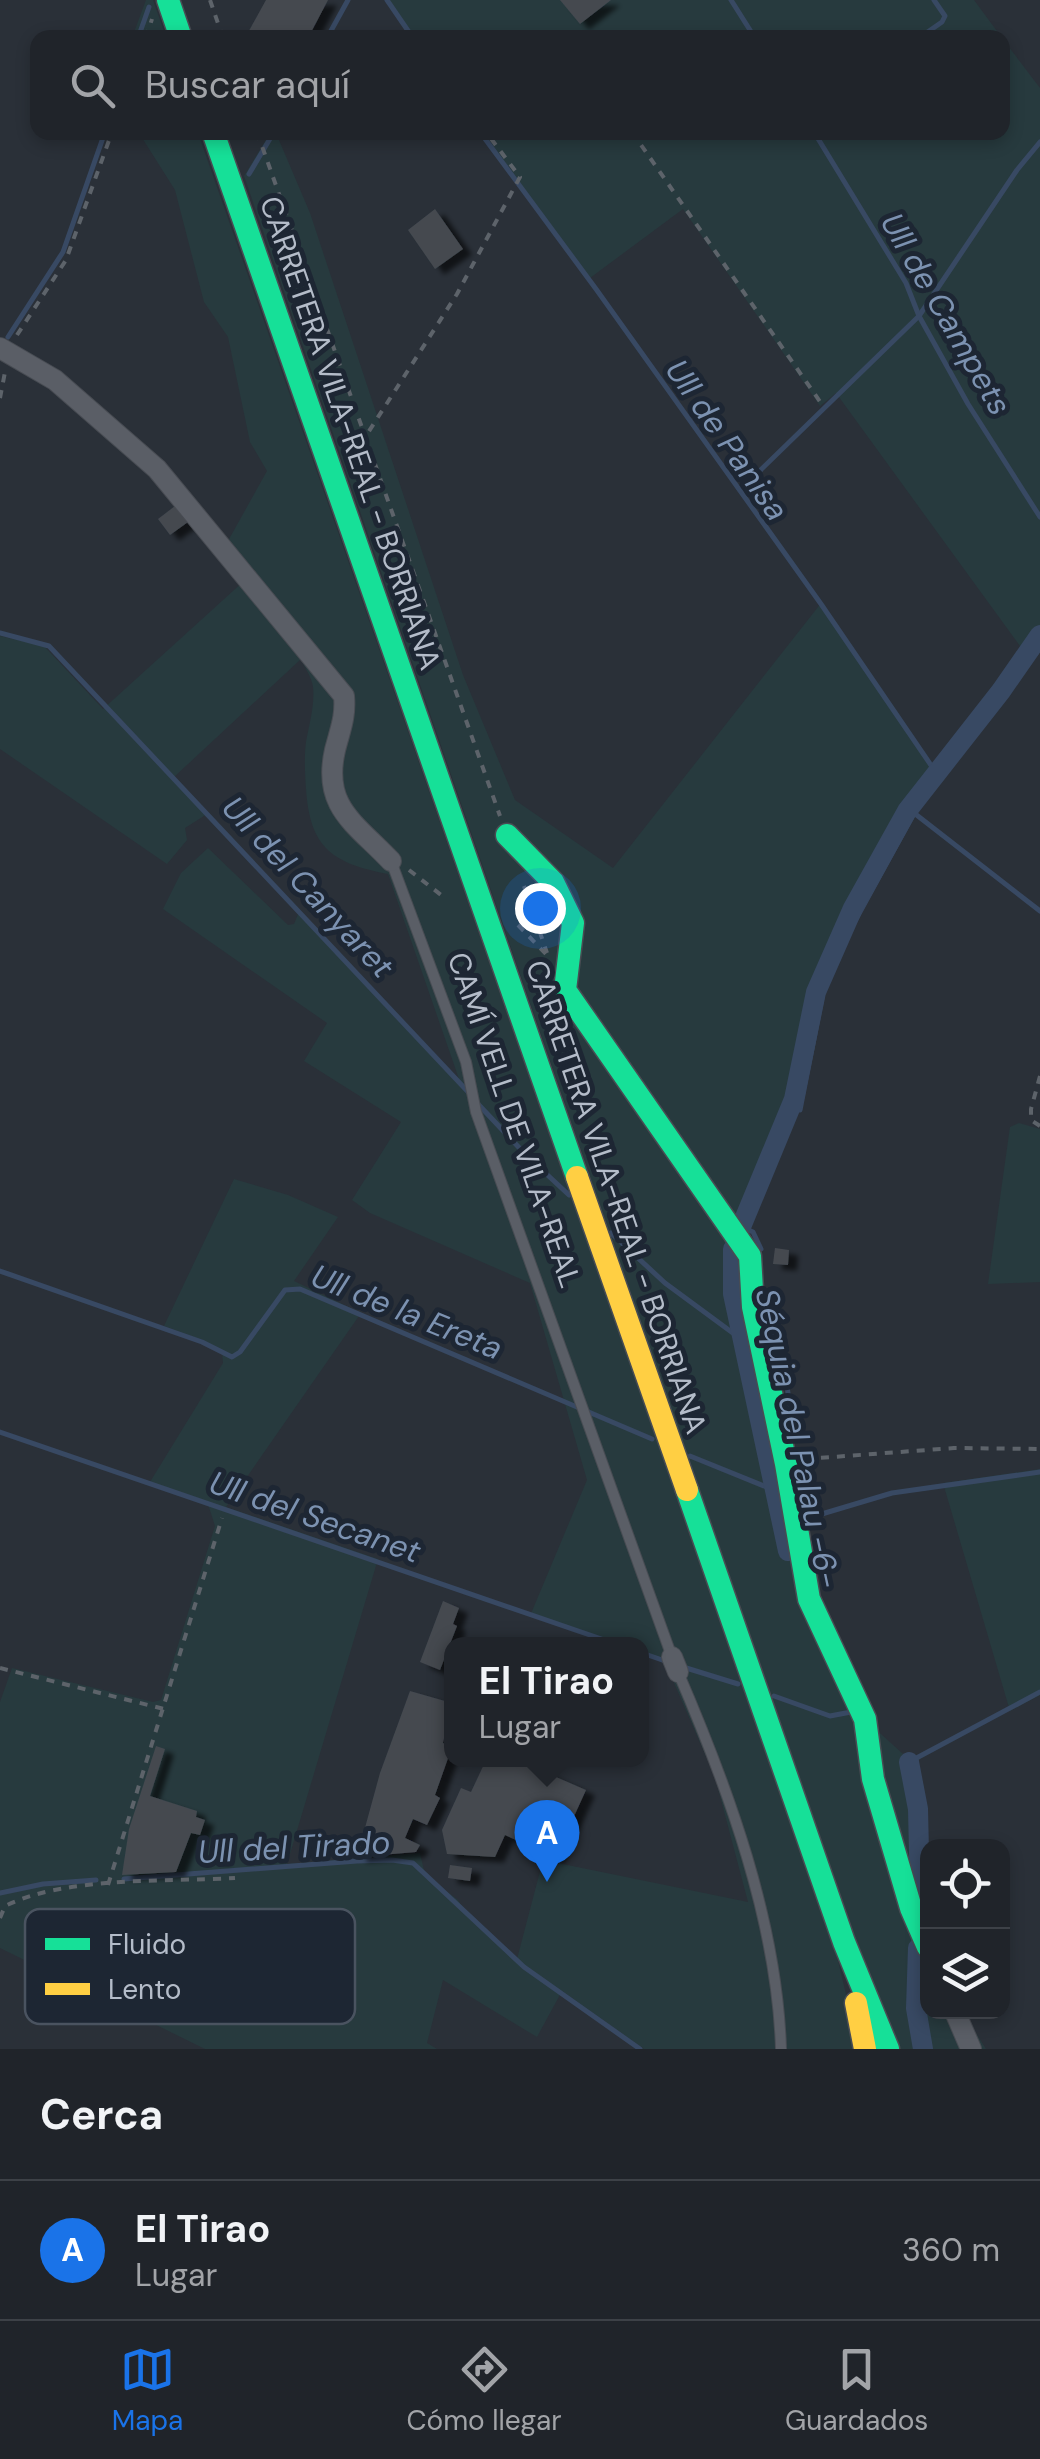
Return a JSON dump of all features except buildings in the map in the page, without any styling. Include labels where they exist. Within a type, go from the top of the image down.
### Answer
[{"type":"main road","points":[[168,0],[178,30]]},
{"type":"main road","name":"CARRETERA VILA-REAL - BORRIANA","points":[[216,140],[844,1942],[888,2049]]},
{"type":"main road","points":[[507,835],[553,882],[573,923],[565,990],[750,1256],[753,1307],[809,1599],[865,1719],[873,1778],[921,1929]]},
{"type":"main road","name":"CARRETERA VILA-REAL - BORRIANA","points":[[844,1942],[864,2049]]},
{"type":"street","name":"CAMÍ VELL DE VILA-REAL","points":[[4,351],[54,380],[158,469],[344,696],[346,718],[335,749],[331,778],[335,802],[391,861]]},
{"type":"street","points":[[958,2019],[970,2049]]},
{"type":"lane","name":"CAMÍ VELL DE VILA-REAL","points":[[391,861],[466,1062],[475,1107],[584,1413],[675,1664],[720,1772],[749,1864],[769,1957],[781,2049]]},
{"type":"path","points":[[210,0],[221,30]]},
{"type":"path","points":[[0,398],[4,351],[66,260],[109,140]]},
{"type":"path","points":[[259,140],[266,159]]},
{"type":"path","points":[[332,474],[364,438],[456,294],[520,177],[492,140]]},
{"type":"path","points":[[638,140],[821,403]]},
{"type":"path","points":[[391,861],[420,876],[445,898]]},
{"type":"path","points":[[518,925],[548,955],[570,962]]},
{"type":"path","points":[[1040,1076],[1030,1110],[1032,1120],[1040,1126]]},
{"type":"path","points":[[786,1464],[801,1459],[954,1448],[1040,1449]]},
{"type":"path","points":[[108,1885],[222,1518]]},
{"type":"path","points":[[0,1668],[164,1708]]},
{"type":"path","points":[[0,1918],[4,1906],[57,1888],[235,1878]]},
{"type":"green space","points":[[146,0],[153,0],[164,30],[135,30]]},
{"type":"green space","points":[[388,0],[974,0],[996,30],[410,30]]},
{"type":"green space","points":[[1010,49],[1040,88],[1040,631],[1025,653],[836,393],[820,406],[683,209],[590,278],[488,140],[1010,140]]},
{"type":"green space","points":[[143,140],[200,140],[835,1948],[859,2049],[644,2049],[562,1991],[537,2037],[443,1980],[427,2043],[437,2049],[205,2049],[154,2024],[355,2024],[355,1909],[25,1909],[25,1960],[0,1948],[0,1702],[12,1668],[153,1702],[161,1700],[215,1526],[207,1501],[150,1482],[223,1363],[222,1352],[164,1326],[234,1179],[288,1195],[338,1217],[294,1281],[361,1313],[226,1507],[378,1559],[287,1864],[420,1853],[425,1875],[458,1900],[467,1915],[517,1959],[543,1860],[748,1902],[715,1777],[665,1662],[649,1656],[649,1637],[593,1637],[530,1616],[587,1480],[530,1283],[370,1213],[352,1200],[401,1122],[304,1061],[327,1023],[163,909],[181,873],[208,848],[288,925],[294,924],[299,912],[459,1079],[388,874],[338,858],[319,839],[313,826],[305,760],[313,687],[301,659],[173,778],[207,814],[185,828],[187,840],[167,864],[0,749],[0,636],[44,646],[103,709],[255,571],[228,541],[267,471],[250,442],[228,337],[204,302],[175,190]]},
{"type":"green space","points":[[266,140],[279,140],[310,213],[463,675],[515,800],[613,868],[822,602],[936,771],[904,813],[858,893],[815,991],[792,1099],[740,1226],[733,1272],[743,1339],[786,1534],[850,1706],[913,1763],[924,1839],[920,1839],[920,2019],[967,2019],[986,2049],[896,2049],[868,1980],[244,176]]},
{"type":"green space","points":[[1019,1123],[1040,1129],[1040,1282],[988,1284],[1010,1127]]},
{"type":"green space","points":[[1040,1469],[1040,1695],[1010,1711],[943,1483]]},
{"type":"waterway","name":"Ull de Panisa","points":[[331,30],[348,0]]},
{"type":"waterway","name":"Ull de Panisa","points":[[387,0],[408,30]]},
{"type":"waterway","name":"Ull de Campets","points":[[731,0],[750,30]]},
{"type":"waterway","points":[[930,30],[945,16],[934,0]]},
{"type":"waterway","points":[[141,30],[149,7]]},
{"type":"waterway","points":[[8,337],[63,252],[102,140]]},
{"type":"waterway","name":"Ull de Panisa","points":[[249,174],[269,140]]},
{"type":"waterway","name":"Ull de Panisa","points":[[486,140],[821,604],[937,774]]},
{"type":"waterway","name":"Ull de Campets","points":[[819,140],[906,283],[919,316],[968,404],[1040,517]]},
{"type":"waterway","points":[[740,490],[919,316],[1040,142]]},
{"type":"waterway","name":"Ull del Canyaret","points":[[0,633],[49,646],[471,1095]]},
{"type":"waterway","name":"Séquia del Palau -6-","points":[[741,1227],[794,1099],[816,992],[853,908],[907,811],[1040,635]]},
{"type":"waterway","points":[[800,1110],[823,993],[849,932],[914,813],[1040,648]]},
{"type":"waterway","points":[[914,813],[1040,911]]},
{"type":"waterway","name":"Ull del Canyaret","points":[[478,1104],[569,1195]]},
{"type":"waterway","points":[[744,1228],[753,1232],[761,1249]]},
{"type":"waterway","name":"Ull del Canyaret","points":[[611,1233],[665,1283],[741,1339]]},
{"type":"waterway","name":"Séquia del Palau -6-","points":[[733,1249],[733,1294],[788,1551]]},
{"type":"waterway","name":"Ull de la Ereta","points":[[0,1271],[202,1342],[232,1357],[240,1352],[285,1290],[300,1289],[652,1439]]},
{"type":"waterway","points":[[768,1314],[787,1386],[793,1430]]},
{"type":"waterway","name":"Ull del Secanet","points":[[0,1432],[596,1637]]},
{"type":"waterway","name":"Ull de la Ereta","points":[[690,1456],[774,1490]]},
{"type":"waterway","points":[[806,1510],[815,1516],[892,1493],[1040,1472]]},
{"type":"waterway","name":"Ull del Secanet","points":[[649,1655],[668,1662]]},
{"type":"waterway","name":"Ull del Secanet","points":[[683,1667],[738,1684]]},
{"type":"waterway","points":[[909,1762],[1040,1692]]},
{"type":"waterway","name":"Ull del Secanet","points":[[774,1696],[830,1716],[851,1712]]},
{"type":"waterway","name":"Séquia del Palau -6-","points":[[909,1762],[918,1809],[920,1895]]},
{"type":"waterway","name":"Ull del Tirado","points":[[124,1879],[357,1861],[413,1863],[524,1967],[640,2049]]},
{"type":"waterway","name":"Ull del Tirado","points":[[0,1893],[43,1884],[96,1880]]},
{"type":"waterway","name":"Séquia del Palau -6-","points":[[918,1948],[916,2008],[923,2049]]},
{"type":"traffic: fast","points":[[168,0],[178,30]]},
{"type":"traffic: fast","points":[[216,140],[577,1177]]},
{"type":"traffic: fast","points":[[507,835],[553,882],[573,923],[565,990],[750,1256],[753,1307],[809,1599],[865,1719],[873,1779],[920,1929]]},
{"type":"traffic: fast","points":[[687,1490],[844,1942],[888,2049]]},
{"type":"traffic: slow","points":[[577,1177],[687,1490]]},
{"type":"traffic: slow","points":[[856,2003],[865,2049]]},
{"type":"place","name":"El Tirao","points":[[547,1882]]}]
